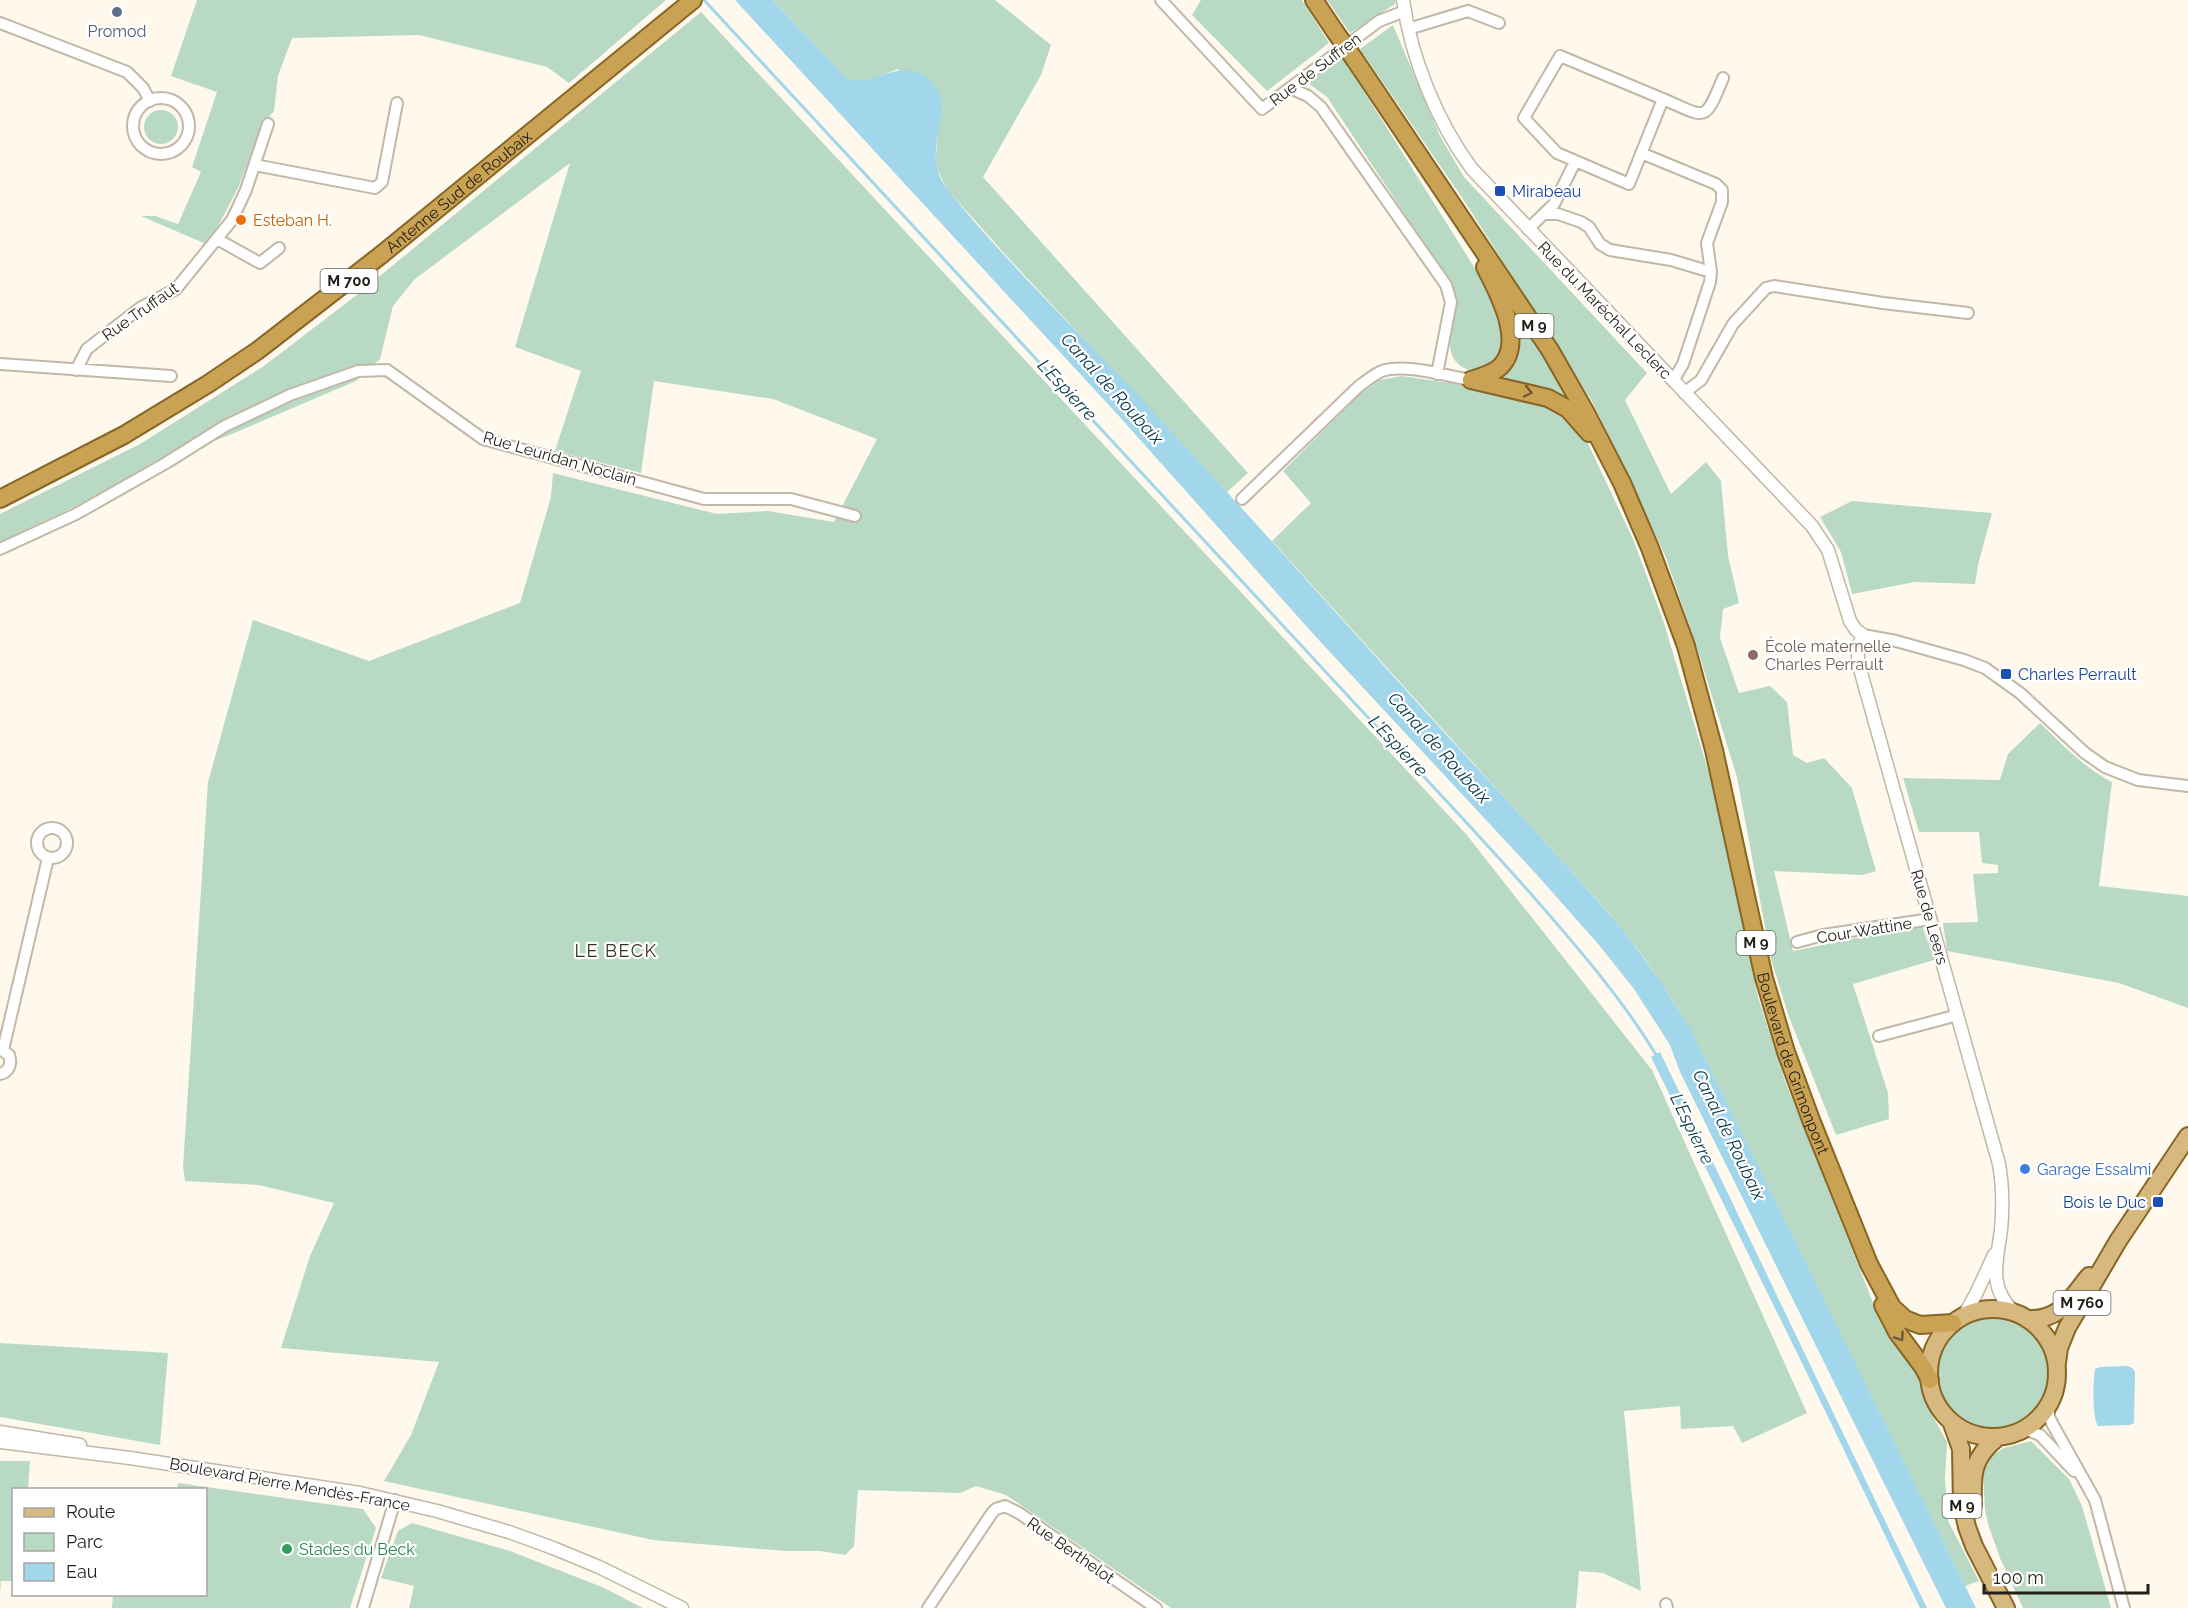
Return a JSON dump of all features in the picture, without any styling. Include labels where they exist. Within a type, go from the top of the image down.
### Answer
[{"type":"highway","name":"Antenne Sud de Roubaix","points":[[0,499],[124,435],[257,351],[363,269],[693,0]]},
{"type":"highway","name":"M 9","points":[[1314,0],[1550,350],[1612,462]]},
{"type":"highway","points":[[1436,179],[1444,201],[1494,284],[1508,320],[1509,349],[1504,362],[1493,372],[1471,380]]},
{"type":"highway","points":[[1471,380],[1538,394],[1559,403],[1581,423],[1612,462]]},
{"type":"highway","name":"Boulevard de Grimonpont","points":[[1612,462],[1650,548],[1689,656],[1709,729],[1760,959],[1779,1030],[1811,1120],[1889,1319],[1930,1380]]},
{"type":"highway","name":"Boulevard de Grimonpont","points":[[1869,1264],[1888,1301],[1900,1316],[1920,1325],[1958,1320]]},
{"type":"main road","name":"M 760","points":[[2057,1369],[2059,1348],[2064,1335],[2118,1241],[2188,1136]]},
{"type":"main road","name":"M 760","points":[[2021,1316],[2049,1317],[2061,1310],[2118,1241]]},
{"type":"main road","points":[[1988,1309],[2021,1316],[2037,1326],[2048,1341],[2055,1358],[2057,1369],[2055,1390],[2049,1405],[2041,1416],[2024,1429],[1998,1437],[1970,1433],[1951,1421],[1938,1405],[1930,1380],[1931,1359],[1936,1345],[1943,1333],[1958,1320],[1988,1309]]},
{"type":"main road","name":"M 9","points":[[1951,1421],[1961,1449],[1964,1517],[1974,1546],[2006,1608]]},
{"type":"main road","name":"M 9","points":[[1995,1586],[1975,1522],[1972,1487],[1977,1458],[1998,1437]]},
{"type":"street","name":"Rue de Suffren","points":[[1161,0],[1262,109],[1379,21],[1404,6]]},
{"type":"street","name":"Rue du Maréchal Leclerc","points":[[1404,6],[1408,29],[1432,98],[1456,146],[1472,169],[1818,534],[1828,550],[1851,624],[1863,635]]},
{"type":"street","points":[[1408,29],[1468,11],[1499,23]]},
{"type":"street","points":[[0,23],[127,72],[143,88],[150,101]]},
{"type":"street","points":[[1663,99],[1629,184],[1575,162],[1552,149],[1524,118],[1560,56],[1697,113],[1705,113],[1712,105],[1723,78]]},
{"type":"street","points":[[1290,88],[1308,96],[1321,107],[1446,285],[1450,302],[1437,374]]},
{"type":"street","points":[[158,99],[174,101],[185,112],[189,128],[187,136],[177,150],[159,154],[150,152],[136,140],[133,131],[136,113],[150,101],[158,99]]},
{"type":"street","points":[[255,165],[375,188],[382,182],[397,103]]},
{"type":"street","name":"Rue Truffaut","points":[[76,370],[87,349],[140,308],[176,289],[232,220],[240,207],[268,124]]},
{"type":"street","points":[[1641,153],[1716,184],[1722,190],[1722,202],[1707,243],[1710,282],[1683,364],[1673,381]]},
{"type":"street","points":[[1528,229],[1556,201],[1575,162]]},
{"type":"street","points":[[1544,214],[1558,213],[1581,222],[1591,230],[1600,244],[1610,250],[1671,261],[1711,272]]},
{"type":"street","points":[[217,239],[260,263],[279,248]]},
{"type":"street","points":[[1684,393],[1701,380],[1733,324],[1766,288],[1774,286],[1883,303],[1968,313]]},
{"type":"street","points":[[0,364],[171,376]]},
{"type":"street","points":[[1242,499],[1367,379],[1384,370],[1394,369],[1471,380]]},
{"type":"street","name":"Rue Leuridan Noclain","points":[[0,549],[76,514],[166,463],[225,426],[290,395],[358,371],[387,370],[483,439],[704,499],[791,499],[855,516]]},
{"type":"street","points":[[1863,635],[1916,646],[1985,668],[2020,693],[2085,753],[2105,767],[2138,780],[2188,786]]},
{"type":"street","name":"Rue de Leers","points":[[1863,635],[1857,651],[1858,662],[2001,1175],[2001,1219],[1995,1268],[1997,1285],[2004,1300],[2021,1316]]},
{"type":"street","points":[[0,1074],[7,1071],[10,1064],[9,1055],[1,1050],[48,858]]},
{"type":"street","name":"Cour Wattine","points":[[1797,942],[1823,935],[1931,919]]},
{"type":"street","points":[[1879,1036],[1958,1015]]},
{"type":"street","name":"Rue de Leers","points":[[1958,1320],[1976,1294],[1998,1246]]},
{"type":"street","points":[[2049,1405],[2053,1425],[2095,1500],[2124,1608]]},
{"type":"street","points":[[2024,1429],[2033,1431],[2043,1438],[2086,1484]]},
{"type":"street","name":"Boulevard Pierre Mendès-France","points":[[0,1432],[130,1458],[395,1500],[466,1518],[532,1540],[599,1567],[682,1608]]},
{"type":"street","name":"Boulevard Pierre Mendès-France","points":[[0,1442],[92,1451]]},
{"type":"street","points":[[363,1608],[395,1500]]},
{"type":"street","name":"Rue Berthelot","points":[[928,1608],[987,1520],[996,1509],[1010,1507],[1156,1608]]},
{"type":"green space","points":[[197,0],[666,0],[569,83],[547,67],[419,35],[292,38],[278,76],[274,111],[261,127],[239,186],[206,244],[141,216],[155,216],[178,224],[201,172],[192,167],[217,92],[171,76]]},
{"type":"green space","points":[[773,0],[995,0],[1051,45],[1041,75],[983,177],[1248,473],[1227,492],[946,188],[935,164],[938,134],[898,69],[866,80],[846,78]]},
{"type":"green space","points":[[1201,0],[1302,0],[1329,43],[1267,91],[1192,15]]},
{"type":"green space","points":[[1327,0],[1395,0],[1395,4],[1350,33]]},
{"type":"green space","points":[[701,12],[1466,834],[1652,1070],[1807,1413],[1742,1443],[1733,1426],[1681,1429],[1680,1406],[1624,1411],[1641,1591],[1603,1573],[1579,1571],[1576,1608],[1171,1608],[1006,1495],[976,1486],[960,1493],[858,1490],[854,1546],[845,1555],[820,1551],[786,1551],[653,1540],[384,1481],[411,1435],[439,1362],[281,1348],[310,1256],[334,1203],[259,1185],[185,1181],[183,1167],[208,782],[253,620],[369,661],[520,603],[551,497],[553,473],[717,514],[768,511],[834,522],[877,439],[773,399],[654,381],[641,473],[555,451],[581,371],[515,347],[570,163],[415,279],[393,306],[380,359],[356,381],[232,434],[144,468],[84,502],[0,542],[0,514],[140,444],[264,366],[358,294]]},
{"type":"green space","points":[[1393,25],[1440,136],[1464,177],[1647,373],[1625,400],[1671,494],[1706,462],[1721,481],[1728,556],[1739,603],[1723,609],[1720,638],[1739,693],[1770,686],[1787,702],[1793,755],[1807,763],[1824,758],[1852,788],[1876,871],[1863,875],[1774,871],[1793,951],[1922,925],[1934,960],[1853,984],[1888,1093],[1889,1119],[1836,1135],[1789,1017],[1771,959],[1737,777],[1665,555],[1593,403],[1465,202],[1360,49]]},
{"type":"green space","points":[[1343,58],[1495,303],[1501,321],[1503,341],[1496,360],[1487,369],[1470,370],[1454,359],[1450,347],[1455,308],[1452,285],[1327,97],[1308,83]]},
{"type":"green space","points":[[161,110],[173,115],[178,127],[173,139],[161,144],[149,139],[144,127],[149,115]]},
{"type":"green space","points":[[1512,309],[1518,314],[1563,386],[1567,397],[1565,399],[1535,385],[1500,381],[1497,375]]},
{"type":"green space","points":[[1402,376],[1497,390],[1562,411],[1582,431],[1633,539],[1664,623],[1711,780],[1758,997],[1785,1081],[1874,1305],[1915,1364],[1926,1404],[1947,1442],[1945,1479],[1948,1521],[1979,1581],[1965,1586],[1698,1045],[1654,972],[1601,904],[1272,541],[1311,503],[1283,471],[1360,394],[1380,380]]},
{"type":"green space","points":[[1852,501],[1992,513],[1975,584],[1915,582],[1852,594],[1841,552],[1820,517]]},
{"type":"green space","points":[[2040,723],[2083,763],[2112,782],[2099,886],[2188,896],[2188,1008],[2119,983],[1947,951],[1943,923],[1978,922],[1973,874],[1998,873],[1998,865],[1982,863],[1979,832],[1919,832],[1903,778],[2000,780],[2008,754]]},
{"type":"green space","points":[[1993,1316],[2015,1321],[2033,1333],[2045,1351],[2050,1373],[2045,1395],[2033,1413],[2015,1425],[1993,1430],[1971,1425],[1953,1413],[1941,1395],[1936,1373],[1941,1351],[1953,1333],[1971,1321]]},
{"type":"green space","points":[[0,1343],[168,1353],[160,1445],[0,1417]]},
{"type":"green space","points":[[2031,1441],[2069,1479],[2082,1506],[2111,1608],[2023,1608],[2000,1558],[1989,1527],[1985,1510],[1983,1471],[1990,1457],[2004,1448]]},
{"type":"green space","points":[[0,1461],[30,1461],[28,1488],[12,1488],[12,1581],[1,1581],[0,1593]]},
{"type":"green space","name":"Stades du Beck","points":[[178,1483],[363,1509],[376,1528],[350,1608],[112,1608],[113,1596],[207,1596],[207,1488],[177,1488]]},
{"type":"green space","name":"Stades du Beck","points":[[412,1523],[510,1551],[602,1587],[643,1608],[409,1608],[414,1586],[381,1578],[398,1531]]},
{"type":"water","name":"Canal de Roubaix","points":[[735,0],[773,0],[846,78],[868,79],[900,70],[911,70],[932,82],[939,94],[942,106],[936,160],[939,175],[948,190],[1021,274],[1221,485],[1623,930],[1661,982],[1691,1030],[1976,1608],[1946,1608],[1680,1072],[1670,1045],[1634,989],[1599,945],[1538,876],[1316,637],[1118,415]]},
{"type":"water","points":[[1660,1052],[1927,1608],[1920,1608],[1651,1057]]},
{"type":"water","points":[[2127,1366],[2135,1372],[2134,1423],[2098,1426],[2093,1390],[2095,1369]]},
{"type":"waterway","name":"L'Espierre","points":[[704,0],[1511,871],[1599,974],[1630,1015],[1658,1058]]},
{"type":"place","name":"Promod","points":[[117,12]]},
{"type":"place","name":"Mirabeau","points":[[1500,191]]},
{"type":"place","name":"Esteban H.","points":[[241,220]]},
{"type":"place","name":"École maternelle Charles Perrault","points":[[1753,655]]},
{"type":"place","name":"Charles Perrault","points":[[2006,674]]},
{"type":"place","name":"Garage Essalmi","points":[[2025,1169]]},
{"type":"place","name":"Bois le Duc","points":[[2158,1202]]},
{"type":"place","name":"Stades du Beck","points":[[287,1549]]},
{"type":"district","name":"LE BECK","points":[[616,951]]}]
